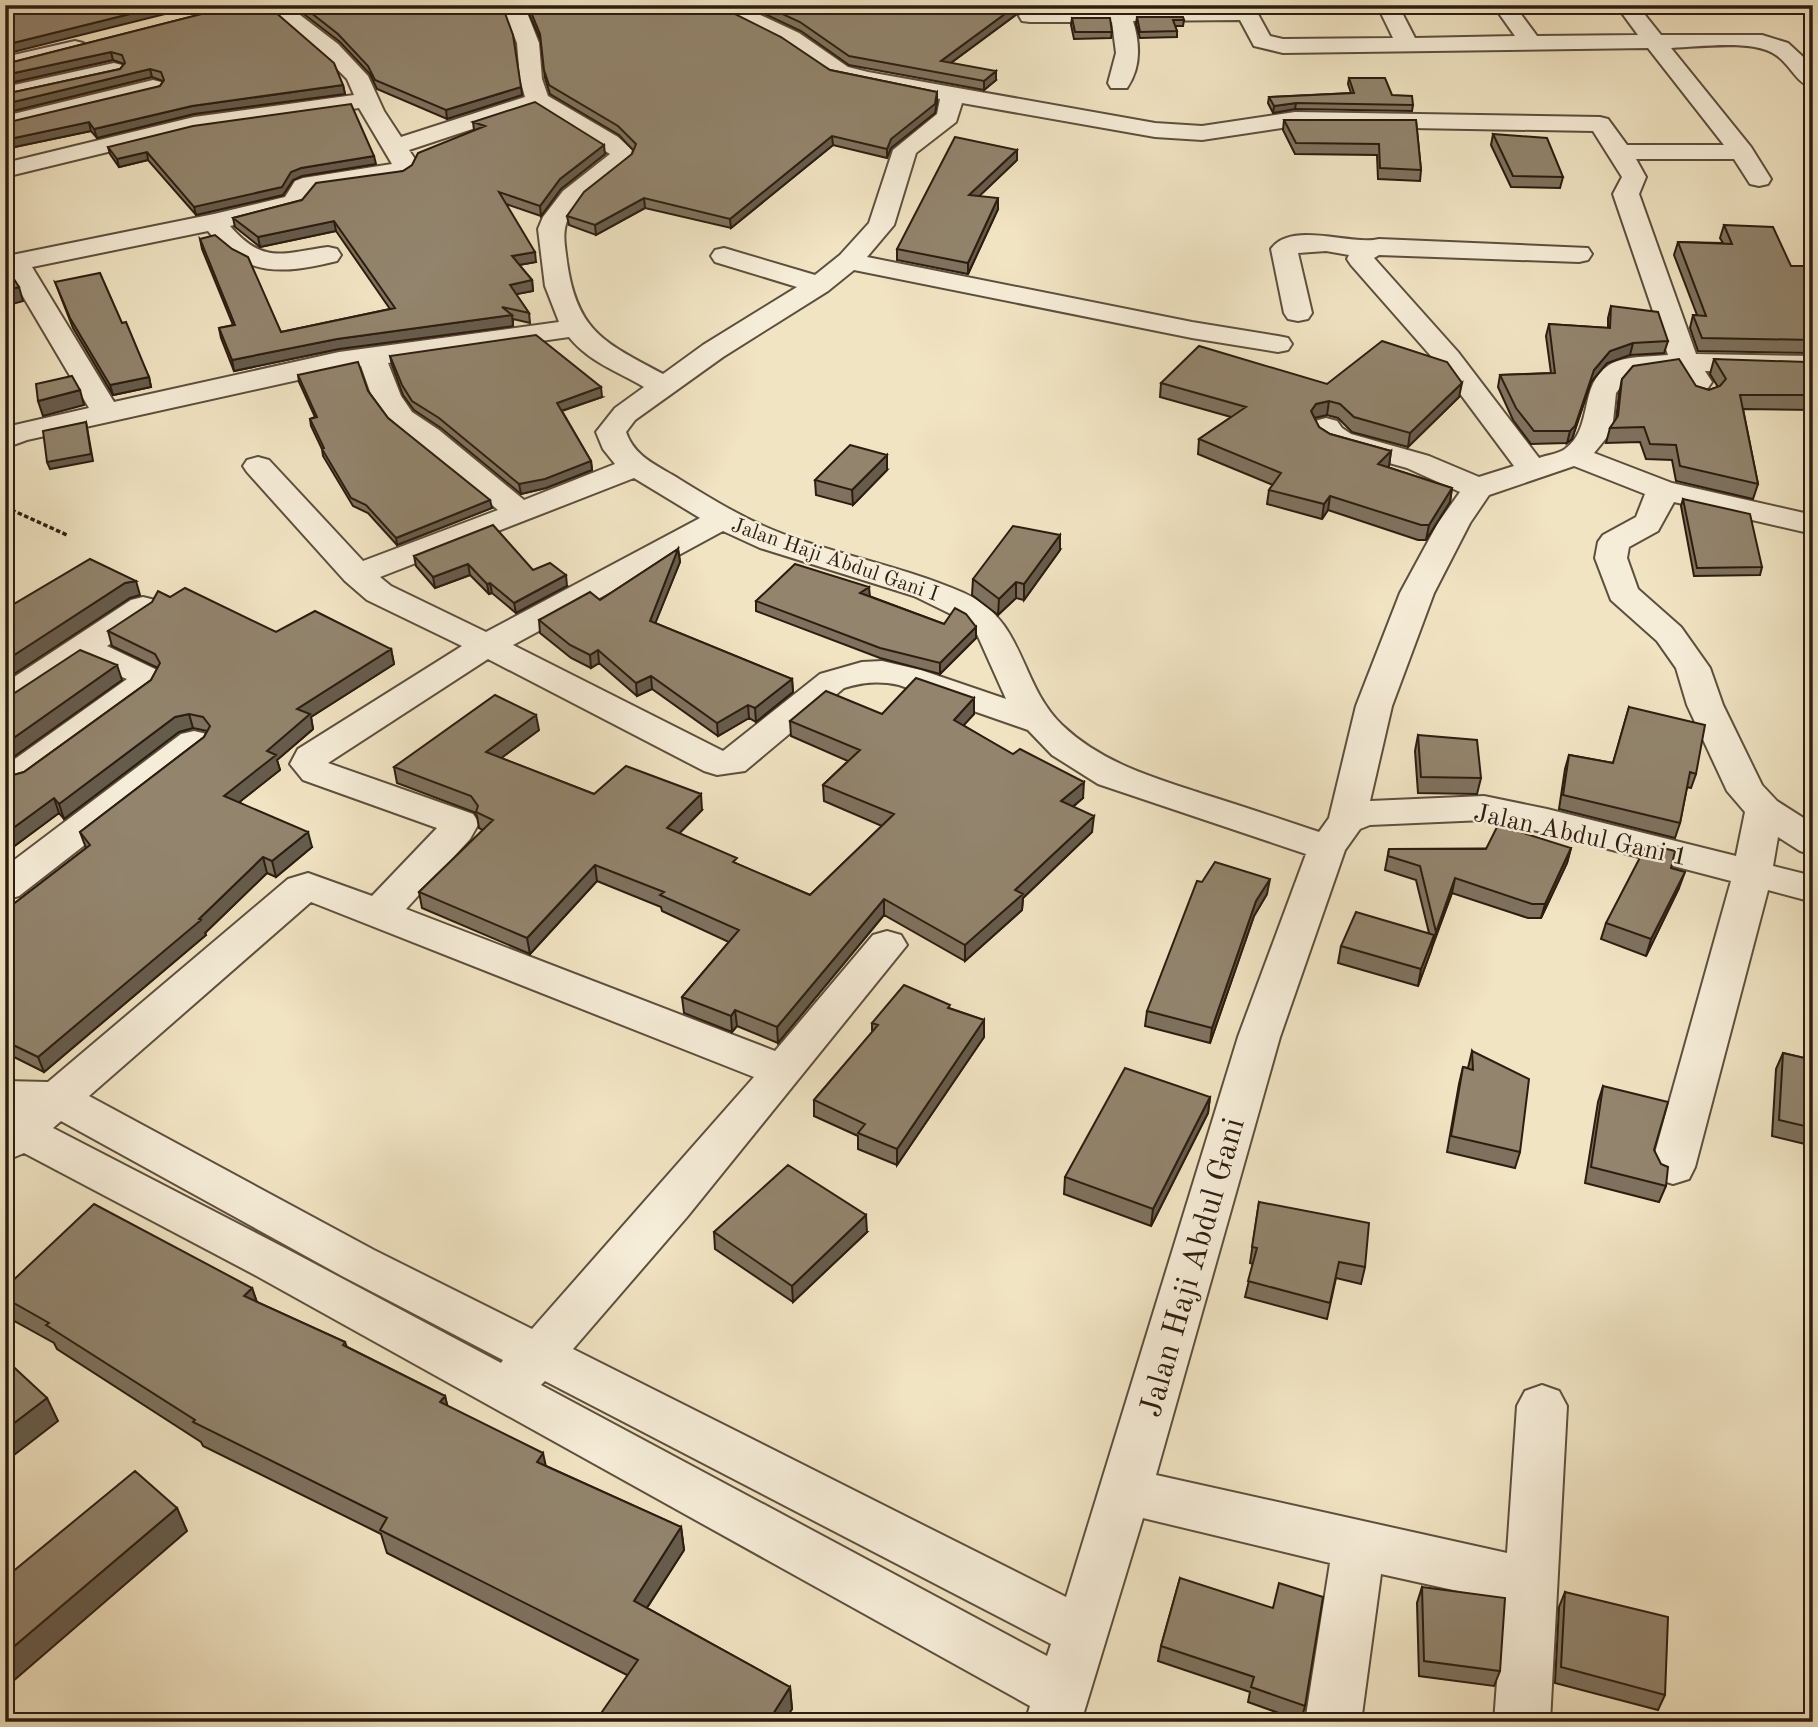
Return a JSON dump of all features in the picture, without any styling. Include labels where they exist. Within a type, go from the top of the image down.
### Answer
[{"type":"street","points":[[105,411],[18,265],[21,261],[214,222],[294,202],[299,198],[303,186],[312,183],[394,173],[402,168],[404,162],[372,111],[357,76],[330,49],[273,5]]},
{"type":"street","points":[[513,5],[528,43],[531,79],[538,100],[610,142],[622,152],[617,162],[579,189],[554,221],[551,229],[561,297],[574,328],[599,352],[650,377],[663,387],[713,351],[819,285],[849,261],[881,225],[905,150],[948,117],[953,96]]},
{"type":"street","points":[[721,5],[790,37],[840,72],[953,96],[1181,133],[1202,133],[1295,119],[1602,125],[1633,177],[1626,194],[1685,362],[1704,393]]},
{"type":"street","points":[[1387,5],[1407,43]]},
{"type":"street","points":[[1503,5],[1529,41]]},
{"type":"street","points":[[1626,5],[1742,152],[1759,179]]},
{"type":"street","points":[[1030,16],[1118,10],[1243,10],[1262,41],[1276,45],[1655,40],[1768,42],[1780,45],[1790,53],[1813,81]]},
{"type":"street","points":[[1118,10],[1128,45],[1128,61],[1119,83]]},
{"type":"street","points":[[5,64],[105,46],[194,124]]},
{"type":"street","points":[[5,94],[129,66]]},
{"type":"street","points":[[5,123],[153,87]]},
{"type":"street","points":[[5,170],[194,124],[329,107],[367,99]]},
{"type":"street","points":[[396,146],[538,100]]},
{"type":"street","points":[[1620,152],[1742,152]]},
{"type":"street","points":[[214,222],[234,247],[261,261],[328,255]]},
{"type":"street","points":[[1298,313],[1284,249],[1289,246],[1331,242],[1345,243],[1363,251],[1379,247],[1579,254]]},
{"type":"street","points":[[1363,251],[1360,259],[1367,270],[1447,358],[1532,469]]},
{"type":"street","points":[[724,256],[819,285]]},
{"type":"street","points":[[849,261],[1192,330],[1278,344]]},
{"type":"street","points":[[9,431],[339,360],[574,328]]},
{"type":"street","points":[[372,357],[387,397],[402,418],[428,436],[520,513]]},
{"type":"street","points":[[1326,427],[1330,435],[1340,440],[1418,462],[1478,488],[1575,456],[1597,430],[1602,392],[1618,372],[1630,367],[1685,362],[1813,365]]},
{"type":"street","name":"Jalan Haji Abdul Gani I","points":[[663,387],[625,414],[611,432],[614,446],[636,466],[722,519],[781,545],[936,593],[978,612],[992,629],[1018,693],[1038,722],[1068,751],[1111,776],[1337,834]]},
{"type":"street","points":[[1575,456],[1662,490],[1813,525]]},
{"type":"street","points":[[258,466],[357,574],[379,593],[717,763],[732,763],[832,681],[862,672],[882,671],[909,677],[1038,722]]},
{"type":"street","points":[[357,574],[636,466]]},
{"type":"street","name":"Jalan Haji Abdul Gani","points":[[1057,1707],[1126,1491],[1259,1037],[1337,834],[1374,706],[1417,593],[1454,523],[1478,488]]},
{"type":"street","points":[[1662,490],[1657,512],[1650,523],[1614,542],[1611,558],[1623,593],[1669,634],[1693,668],[1705,705],[1745,791],[1764,810],[1813,842]]},
{"type":"street","points":[[379,913],[457,830],[460,823],[316,772],[308,764],[318,751],[487,645],[722,519]]},
{"type":"street","points":[[5,699],[143,607]]},
{"type":"street","points":[[15,776],[142,686],[145,677],[139,672],[80,648]]},
{"type":"street","points":[[5,887],[194,742]]},
{"type":"street","name":"Jalan Abdul Gani 1","points":[[1337,834],[1365,813],[1484,808],[1547,821],[1813,888]]},
{"type":"street","points":[[1673,1167],[1691,1092],[1754,874],[1764,810]]},
{"type":"street","points":[[9,1122],[57,1099],[302,888],[314,888],[783,1070]]},
{"type":"street","points":[[507,1390],[541,1354],[887,945]]},
{"type":"street","points":[[57,1099],[507,1390],[1057,1707]]},
{"type":"street","points":[[9,1122],[283,1246],[541,1354],[1080,1631]]},
{"type":"street","points":[[1522,1722],[1542,1406]]},
{"type":"street","points":[[1126,1491],[1530,1583]]},
{"type":"street","points":[[1334,1722],[1359,1546]]},
{"type":"path","points":[[5,507],[67,535]]},
{"type":"building","points":[[23,5],[166,5],[5,45],[5,9]]},
{"type":"building","points":[[237,5],[267,5],[334,63],[343,85],[192,106],[94,129],[89,122],[5,140],[5,123],[160,86],[164,80],[161,72],[150,69],[5,104],[5,94],[120,69],[125,63],[122,55],[111,52],[5,75],[5,64]]},
{"type":"building","points":[[301,5],[502,5],[513,35],[521,87],[446,110],[375,80],[368,66],[338,34]]},
{"type":"building","points":[[528,5],[717,5],[781,37],[830,70],[937,92],[935,104],[891,139],[887,149],[832,136],[730,219],[644,198],[595,225],[567,216],[584,192],[632,154],[636,144],[618,126],[549,85],[544,70],[540,34]]},
{"type":"building","points":[[763,5],[1017,5],[941,61],[996,71],[984,81],[849,56],[800,22]]},
{"type":"building","points":[[1137,17],[1183,17],[1184,20],[1173,20],[1177,31],[1140,32]]},
{"type":"building","points":[[1072,18],[1110,18],[1112,32],[1075,32]]},
{"type":"building","points":[[1349,78],[1385,78],[1392,95],[1412,96],[1413,105],[1296,103],[1274,106],[1269,97],[1354,93]]},
{"type":"building","points":[[535,102],[604,145],[560,179],[540,206],[499,192],[535,252],[512,256],[532,280],[510,285],[529,313],[502,307],[512,315],[337,339],[232,360],[219,328],[235,325],[200,239],[215,235],[232,249],[248,257],[281,332],[395,308],[334,221],[258,237],[233,218],[302,200],[316,183],[403,171],[412,165],[418,153],[485,126],[473,122]]},
{"type":"building","points":[[351,104],[374,156],[301,168],[291,172],[282,187],[194,207],[147,152],[117,159],[108,147],[193,126]]},
{"type":"building","points":[[1284,120],[1416,120],[1421,170],[1380,168],[1379,144],[1296,143]]},
{"type":"building","points":[[1493,134],[1547,138],[1563,177],[1513,176]]},
{"type":"building","points":[[955,137],[1017,150],[969,195],[998,198],[968,263],[897,249]]},
{"type":"building","points":[[1724,225],[1773,227],[1791,266],[1813,268],[1813,340],[1702,338],[1693,315],[1706,316],[1678,242],[1732,244]]},
{"type":"building","points":[[5,265],[19,287],[5,291]]},
{"type":"building","points":[[100,273],[122,323],[126,322],[149,377],[110,385],[70,318],[55,282]]},
{"type":"building","points":[[1611,306],[1658,312],[1668,341],[1633,343],[1610,351],[1594,370],[1575,426],[1570,431],[1534,431],[1516,408],[1500,375],[1555,373],[1549,324],[1610,328]]},
{"type":"building","points":[[536,335],[601,387],[557,403],[591,461],[545,479],[519,484],[439,418],[412,401],[390,356]]},
{"type":"building","points":[[1382,341],[1447,362],[1462,383],[1410,433],[1354,417],[1340,404],[1329,401],[1316,404],[1311,411],[1319,427],[1330,434],[1391,451],[1378,464],[1452,488],[1429,525],[1421,525],[1330,496],[1324,504],[1269,490],[1281,473],[1199,439],[1246,407],[1161,383],[1199,346],[1327,384]]},
{"type":"building","points":[[1679,359],[1696,386],[1709,390],[1720,386],[1726,379],[1714,359],[1807,362],[1813,371],[1813,395],[1740,395],[1758,484],[1680,466],[1676,445],[1650,444],[1644,427],[1610,428],[1618,416],[1622,379],[1633,366]]},
{"type":"building","points":[[358,362],[368,391],[388,418],[490,500],[396,538],[366,505],[351,498],[322,449],[324,448],[310,419],[317,417],[298,375]]},
{"type":"building","points":[[72,376],[80,390],[38,401],[36,384]]},
{"type":"building","points":[[86,422],[91,454],[47,462],[43,431]]},
{"type":"building","points":[[850,445],[887,455],[852,490],[815,480]]},
{"type":"building","points":[[1683,499],[1750,514],[1762,567],[1697,568]]},
{"type":"building","points":[[493,525],[533,570],[550,563],[566,575],[514,603],[490,583],[487,584],[468,564],[433,577],[414,556]]},
{"type":"building","points":[[1013,526],[1060,535],[1024,584],[1016,582],[999,599],[973,579]]},
{"type":"building","points":[[678,549],[650,621],[792,679],[755,708],[748,705],[717,723],[651,676],[636,683],[598,650],[590,655],[570,645],[539,620],[590,592],[600,600]]},
{"type":"building","points":[[90,559],[136,581],[125,583],[5,661],[5,607]]},
{"type":"building","points":[[795,564],[869,587],[860,593],[944,624],[955,608],[966,614],[976,627],[940,663],[880,648],[756,601]]},
{"type":"building","points":[[185,588],[276,632],[315,611],[391,649],[297,709],[310,714],[267,751],[276,755],[224,796],[308,832],[272,861],[263,857],[199,919],[201,920],[38,1057],[5,1041],[5,916],[11,911],[7,909],[90,845],[80,832],[204,737],[210,726],[203,717],[189,714],[175,717],[59,804],[54,798],[5,834],[5,775],[24,772],[151,680],[160,663],[155,654],[108,631],[152,602],[158,591],[170,597]]},
{"type":"building","points":[[80,650],[117,665],[5,744],[5,696],[13,694]]},
{"type":"building","points":[[916,678],[974,698],[954,720],[1013,754],[1020,749],[1084,782],[1061,801],[1094,816],[1015,890],[1023,894],[965,945],[884,899],[777,1027],[735,1010],[731,1016],[682,997],[739,930],[660,895],[664,892],[595,865],[527,938],[419,892],[493,820],[476,812],[478,806],[471,796],[394,767],[495,695],[536,715],[486,752],[594,794],[626,766],[701,794],[667,828],[737,858],[733,862],[810,895],[894,814],[823,785],[860,750],[790,721],[826,691],[882,714]]},
{"type":"building","points":[[1629,707],[1705,725],[1696,774],[1690,772],[1680,823],[1563,795],[1569,755],[1613,763]]},
{"type":"building","points":[[1418,735],[1477,740],[1481,778],[1421,777]]},
{"type":"building","points":[[1498,825],[1571,848],[1545,904],[1532,904],[1455,878],[1436,932],[1420,866],[1388,856],[1389,849],[1486,849]]},
{"type":"building","points":[[1647,844],[1675,851],[1671,868],[1685,872],[1651,939],[1606,923]]},
{"type":"building","points":[[1215,862],[1270,879],[1256,901],[1212,1028],[1147,1011],[1197,881],[1202,882]]},
{"type":"building","points":[[1356,912],[1434,935],[1421,969],[1341,946]]},
{"type":"building","points":[[904,985],[950,1005],[948,1008],[984,1020],[897,1149],[858,1133],[865,1124],[814,1100],[878,1025],[872,1023]]},
{"type":"building","points":[[1472,1051],[1529,1079],[1520,1152],[1451,1136],[1463,1067],[1473,1070]]},
{"type":"building","points":[[1783,1053],[1813,1060],[1813,1128],[1779,1120]]},
{"type":"building","points":[[1125,1068],[1210,1097],[1153,1209],[1065,1177]]},
{"type":"building","points":[[1603,1086],[1668,1102],[1654,1150],[1661,1164],[1668,1167],[1666,1186],[1591,1167]]},
{"type":"building","points":[[788,1165],[866,1215],[792,1286],[714,1232]]},
{"type":"building","points":[[1259,1202],[1369,1223],[1365,1267],[1339,1262],[1330,1303],[1248,1281],[1257,1248],[1252,1247]]},
{"type":"building","points":[[94,1204],[252,1288],[244,1296],[345,1342],[343,1345],[445,1396],[440,1402],[543,1453],[537,1462],[681,1527],[634,1601],[790,1687],[768,1722],[595,1722],[638,1660],[380,1530],[387,1518],[193,1422],[195,1420],[46,1325],[49,1323],[5,1298],[5,1288]]},
{"type":"building","points":[[5,1359],[47,1398],[5,1430]]},
{"type":"building","points":[[135,1471],[177,1508],[5,1654],[5,1578]]},
{"type":"building","points":[[1180,1578],[1273,1608],[1279,1583],[1323,1597],[1305,1706],[1251,1687],[1254,1677],[1161,1646]]},
{"type":"building","points":[[1422,1587],[1505,1598],[1500,1671],[1424,1661]]},
{"type":"building","points":[[1565,1592],[1668,1617],[1665,1695],[1561,1667]]}]
